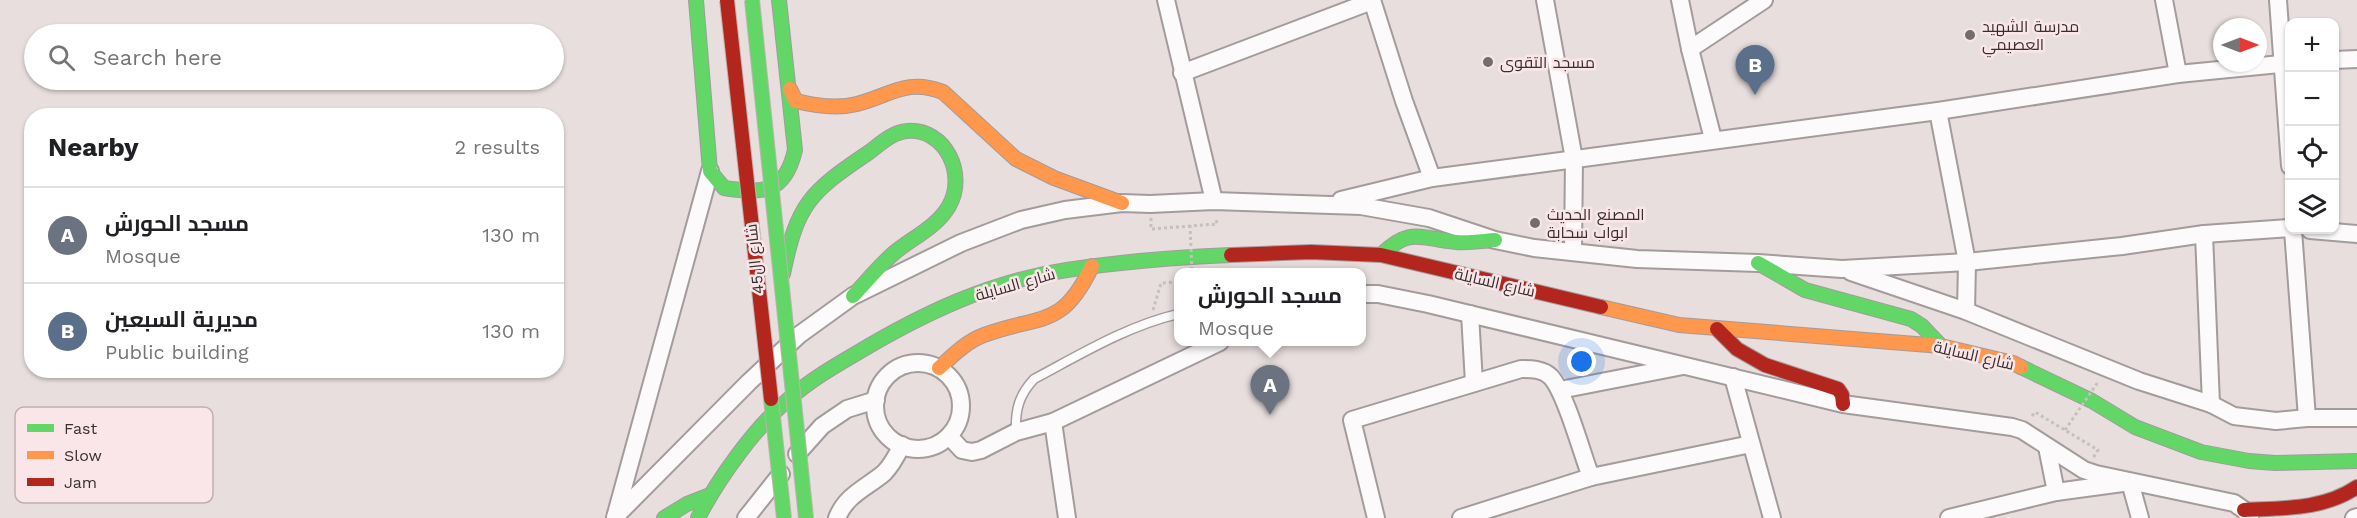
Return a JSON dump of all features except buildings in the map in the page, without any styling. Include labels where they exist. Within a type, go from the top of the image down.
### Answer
[{"type":"main road","points":[[696,0],[710,171],[724,188],[751,192],[777,185],[790,171],[795,150],[790,89],[778,0]]},
{"type":"main road","name":"شارع ال45","points":[[727,0],[784,518]]},
{"type":"main road","name":"شارع ال45","points":[[752,0],[806,518]]},
{"type":"main road","points":[[790,89],[796,101],[842,106],[858,104],[902,86],[912,84],[933,87],[944,92],[1016,159],[1054,178],[1122,202]]},
{"type":"main road","points":[[781,287],[795,221],[817,189],[834,174],[895,135],[906,132],[929,135],[939,142],[953,161],[956,172],[954,196],[941,215],[892,256],[853,296]]},
{"type":"main road","points":[[1381,255],[1392,243],[1412,235],[1455,242],[1496,240]]},
{"type":"main road","name":"شارع السايلة","points":[[698,518],[710,495],[759,429],[789,399],[833,367],[888,334],[945,305],[1030,277],[1092,266],[1311,252],[1381,255],[1658,320],[1717,329],[1941,346],[2013,363],[2092,401],[2135,428],[2201,452],[2249,461],[2275,463],[2357,461]]},
{"type":"main road","points":[[1758,263],[1805,290],[1911,319],[1922,326],[1941,346]]},
{"type":"main road","points":[[939,368],[973,341],[1046,318],[1058,312],[1077,295],[1092,266]]},
{"type":"main road","points":[[1717,329],[1737,349],[1765,365],[1838,389],[1842,395],[1843,404]]},
{"type":"main road","points":[[2247,514],[2318,504],[2342,497],[2357,487]]},
{"type":"main road","points":[[664,518],[687,504],[710,495]]},
{"type":"street","points":[[1166,0],[1214,201]]},
{"type":"street","points":[[1182,73],[1372,0],[1404,101],[1432,178]]},
{"type":"street","points":[[1545,0],[1574,159],[1573,252]]},
{"type":"street","points":[[1680,0],[1713,139]]},
{"type":"street","points":[[1690,49],[1764,0]]},
{"type":"street","points":[[2164,0],[2178,74]]},
{"type":"street","points":[[2278,0],[2285,55]]},
{"type":"street","points":[[2339,60],[2357,59]]},
{"type":"street","points":[[1326,204],[1432,178],[1938,111],[2178,74],[2285,63]]},
{"type":"street","points":[[2286,72],[2288,126]]},
{"type":"street","points":[[1938,111],[1967,262],[1966,311]]},
{"type":"street","points":[[615,517],[710,171]]},
{"type":"street","points":[[615,517],[799,335],[853,296],[961,243],[1021,220],[1065,210],[1122,202],[1150,204],[1214,201],[1361,206],[1430,218],[1496,240],[1534,248],[1637,259],[1758,263],[1842,269],[1967,262],[2122,246],[2204,234],[2285,229]]},
{"type":"street","points":[[2339,232],[2357,234]]},
{"type":"street","points":[[2204,234],[2211,404]]},
{"type":"street","points":[[2291,234],[2307,418]]},
{"type":"street","points":[[1842,269],[1966,311],[2139,381],[2211,404],[2234,416],[2285,420],[2357,418]]},
{"type":"street","points":[[1366,294],[1378,294],[1470,314],[1843,404],[2002,425],[2022,430],[2084,470],[2130,482],[2234,503],[2247,514]]},
{"type":"street","points":[[1470,314],[1474,383]]},
{"type":"street","points":[[949,436],[962,450],[972,452],[981,450],[1016,432],[1053,422],[1212,346]]},
{"type":"street","points":[[916,363],[939,368],[957,387],[961,400],[961,413],[956,426],[939,444],[914,449],[902,446],[885,432],[876,411],[876,400],[885,379],[904,365],[916,363]]},
{"type":"street","points":[[1560,390],[1687,365]]},
{"type":"street","points":[[1376,518],[1352,420],[1521,369],[1535,369],[1550,376],[1560,390],[1591,477]]},
{"type":"street","points":[[1733,376],[1772,518]]},
{"type":"street","points":[[746,518],[822,426],[847,409],[876,400]]},
{"type":"street","points":[[1053,422],[1067,518]]},
{"type":"street","points":[[1461,518],[1591,477],[1751,444]]},
{"type":"street","points":[[837,518],[840,509],[850,497],[883,473],[893,462],[902,446]]},
{"type":"street","points":[[2048,447],[2055,492]]},
{"type":"street","points":[[1949,518],[1970,515],[2055,492],[2130,482]]},
{"type":"street","points":[[2130,482],[2140,518]]},
{"type":"lane","points":[[1016,432],[1015,415],[1019,401],[1025,389],[1034,379],[1149,321],[1174,315]]},
{"type":"path","points":[[1151,229],[1217,224]]},
{"type":"path","points":[[1190,225],[1192,268]]},
{"type":"path","points":[[1149,321],[1161,283]]},
{"type":"path","points":[[2065,430],[2098,382]]},
{"type":"path","points":[[2035,412],[2098,450]]},
{"type":"traffic: fast","points":[[696,0],[710,171],[724,188],[751,191],[779,183],[791,164],[795,150],[779,0]]},
{"type":"traffic: fast","points":[[752,0],[806,518]]},
{"type":"traffic: fast","points":[[783,274],[794,231],[801,215],[819,190],[886,139],[896,134],[907,131],[921,132],[933,137],[942,145],[954,168],[956,181],[949,206],[931,226],[888,258],[853,296]]},
{"type":"traffic: fast","points":[[1381,255],[1391,246],[1408,237],[1461,242],[1495,240]]},
{"type":"traffic: fast","points":[[698,518],[738,454],[763,424],[789,399],[813,380],[839,364],[932,312],[984,291],[1039,275],[1128,262],[1231,255]]},
{"type":"traffic: fast","points":[[1758,263],[1805,290],[1911,319],[1922,326],[1941,346]]},
{"type":"traffic: fast","points":[[2021,367],[2092,401],[2135,427],[2201,452],[2249,461],[2275,463],[2357,461]]},
{"type":"traffic: fast","points":[[771,399],[784,518]]},
{"type":"traffic: fast","points":[[664,518],[687,504],[710,495]]},
{"type":"traffic: slow","points":[[790,89],[796,101],[834,107],[857,104],[909,87],[930,88],[943,92],[1016,159],[1054,178],[1122,203]]},
{"type":"traffic: slow","points":[[939,368],[960,349],[978,338],[1048,317],[1059,310],[1070,301],[1092,266]]},
{"type":"traffic: slow","points":[[1601,307],[1679,325],[1941,346],[2013,363],[2021,367]]},
{"type":"traffic: jam","points":[[727,0],[771,399]]},
{"type":"traffic: jam","points":[[1231,255],[1311,252],[1381,255],[1601,307]]},
{"type":"traffic: jam","points":[[1717,329],[1737,349],[1765,365],[1838,389],[1842,395],[1843,404]]},
{"type":"traffic: jam","points":[[2244,510],[2317,504],[2344,495],[2357,487]]},
{"type":"place","name":"مدرسة الشهيد العصيمي","points":[[1970,35]]},
{"type":"place","name":"مسجد التقوى","points":[[1488,62]]},
{"type":"place","name":"مديرية السبعين","points":[[1755,95]]},
{"type":"place","name":"المصنع الحديث ابواب سحابة","points":[[1535,223]]},
{"type":"place","name":"مسجد الحورش","points":[[1270,415]]}]
